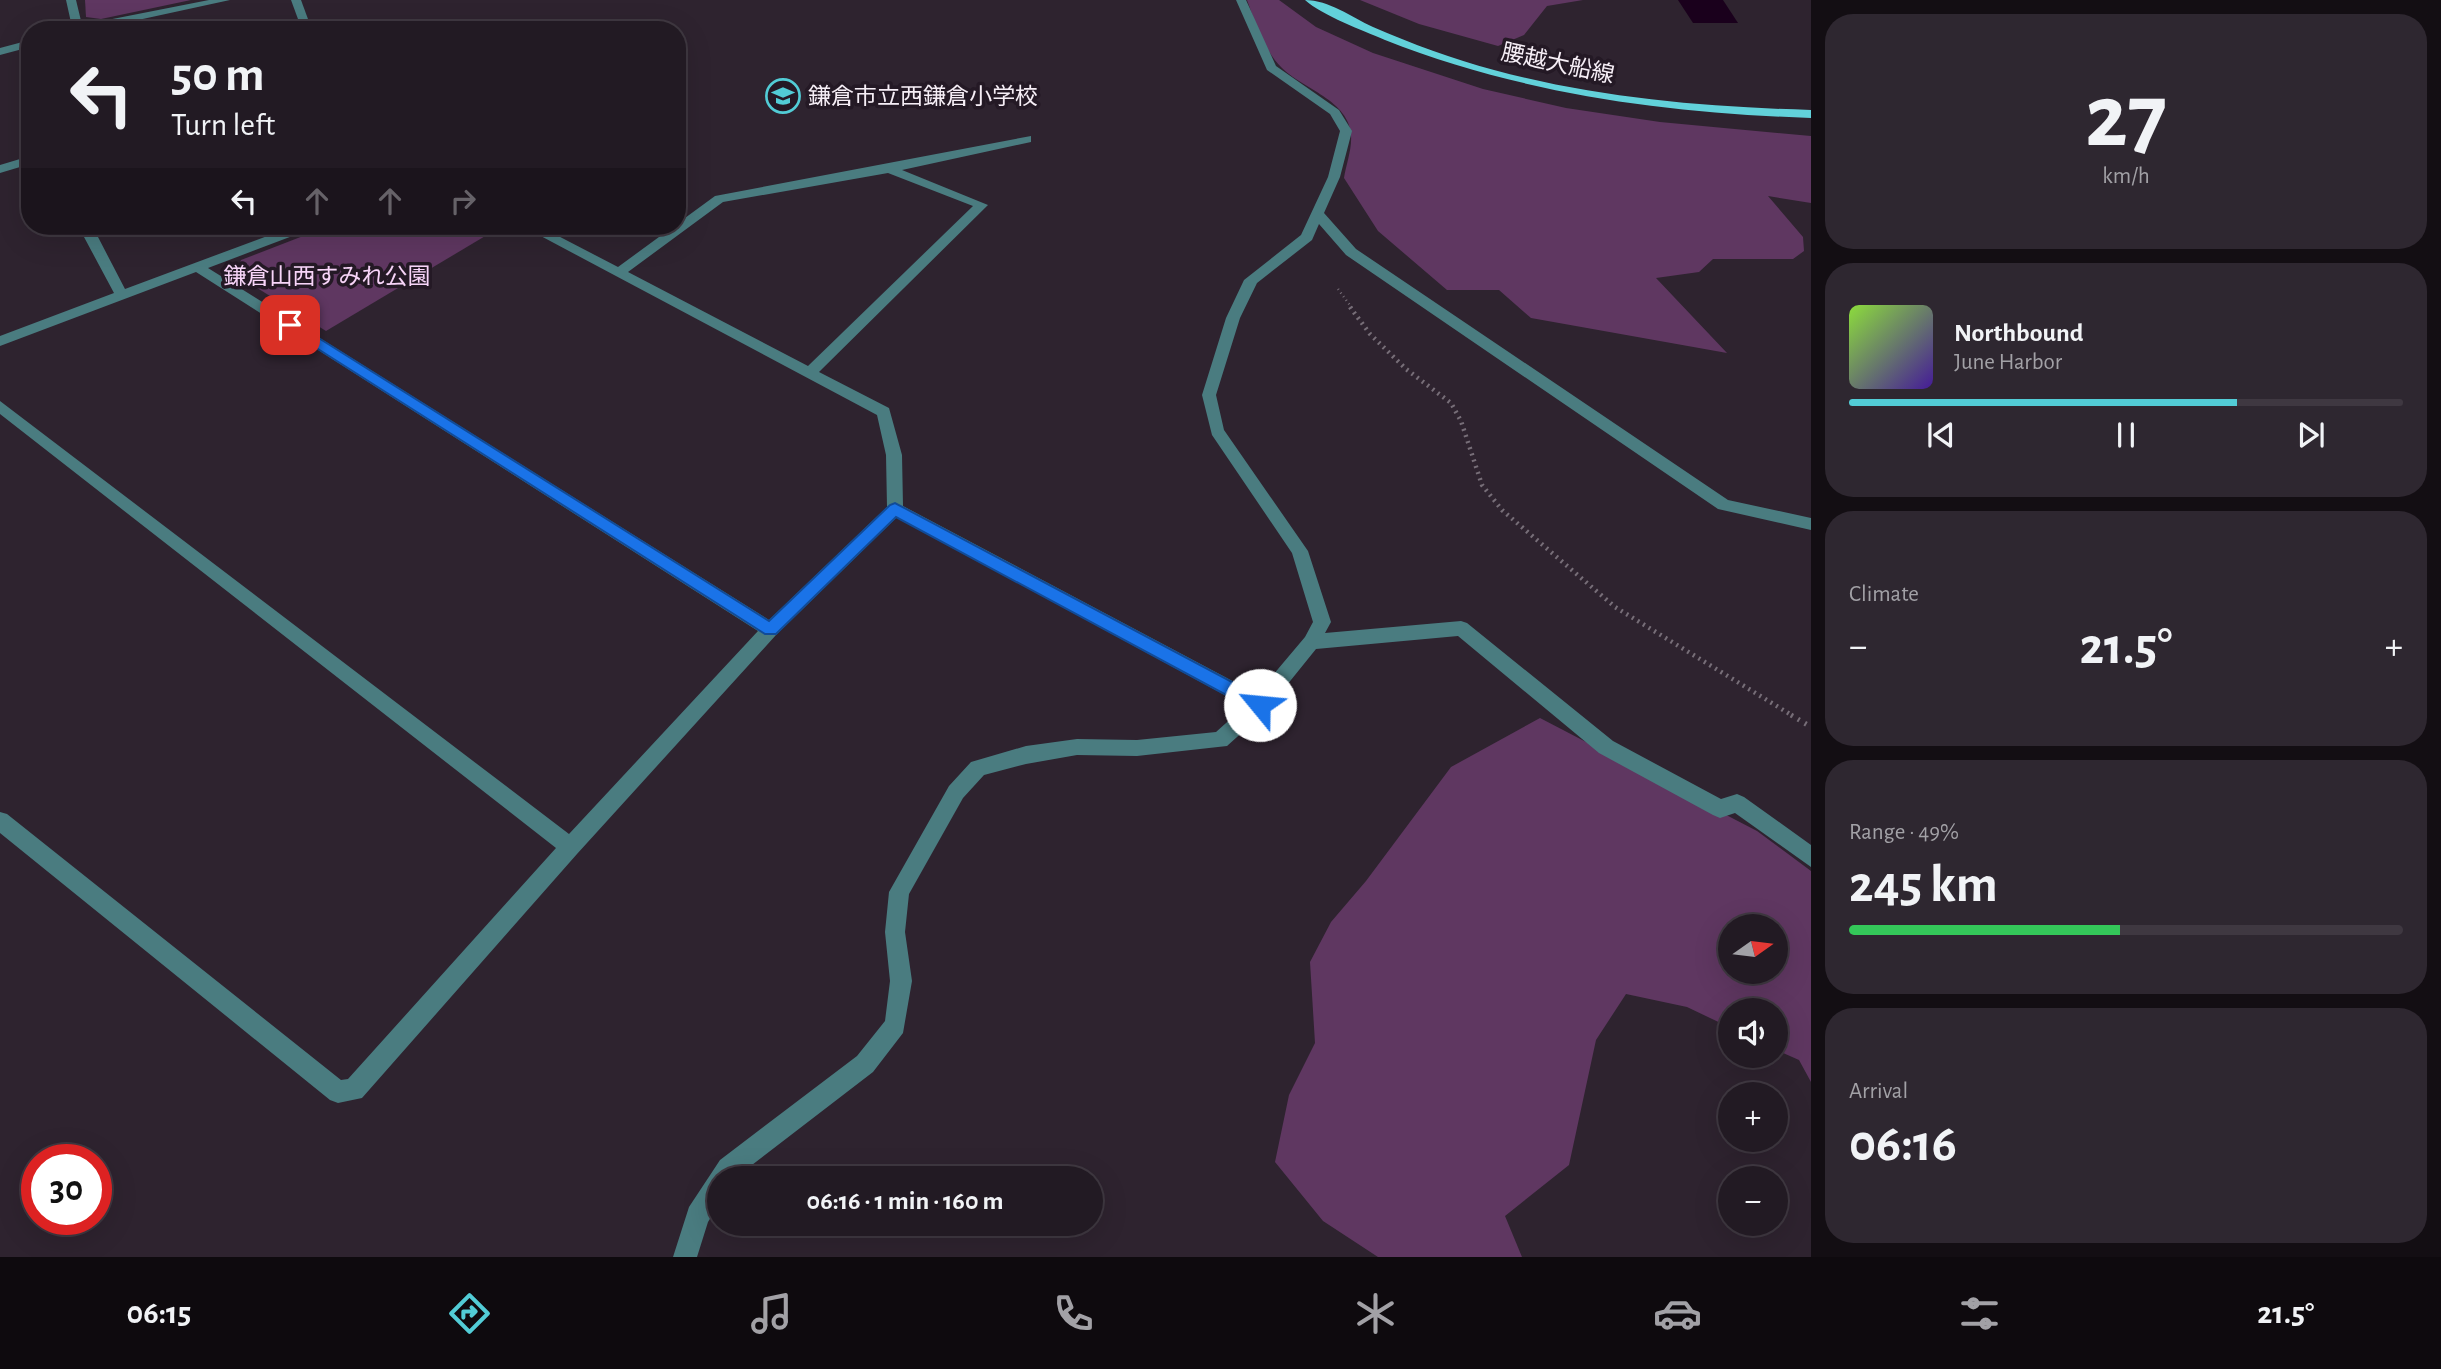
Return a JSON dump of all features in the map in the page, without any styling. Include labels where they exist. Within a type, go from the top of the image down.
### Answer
[{"type":"main road","name":"腰越大船線","points":[[1310,0],[1343,19],[1421,50],[1501,75],[1667,106],[1752,113],[1811,114]]},
{"type":"street","points":[[71,0],[75,21]]},
{"type":"street","points":[[117,21],[225,0]]},
{"type":"street","points":[[296,0],[304,21]]},
{"type":"street","points":[[730,1166],[864,1064],[895,1025],[901,981],[895,932],[899,892],[933,827],[956,792],[978,768],[1026,755],[1077,747],[1137,748],[1220,740],[1260,705],[1311,642],[1322,622],[1300,551],[1217,431],[1209,395],[1233,318],[1251,280],[1307,237],[1334,177],[1346,131],[1335,112],[1271,68],[1241,0]]},
{"type":"street","points":[[0,52],[21,46]]},
{"type":"street","points":[[686,223],[719,199],[889,169],[1027,139]]},
{"type":"street","points":[[0,169],[21,163]]},
{"type":"street","points":[[811,371],[982,205],[889,169]]},
{"type":"street","points":[[1319,215],[1351,252],[1724,505],[1811,524]]},
{"type":"street","points":[[0,341],[282,235]]},
{"type":"street","points":[[0,821],[338,1092],[354,1090],[570,847],[770,630],[895,509],[894,455],[884,412],[811,371],[546,235]]},
{"type":"street","points":[[618,273],[670,235]]},
{"type":"street","points":[[91,237],[121,294]]},
{"type":"street","points":[[198,267],[770,630]]},
{"type":"street","points":[[0,406],[570,847]]},
{"type":"street","points":[[895,509],[1260,705]]},
{"type":"street","points":[[1311,642],[1461,628],[1606,747],[1720,809],[1737,803],[1811,857]]},
{"type":"street","points":[[685,1257],[698,1216],[707,1201]]},
{"type":"path","points":[[1307,237],[1339,292],[1370,334],[1406,369],[1451,403],[1461,421],[1482,485],[1502,510],[1615,607],[1811,727]]},
{"type":"green space","points":[[85,0],[191,0],[101,19],[86,17]]},
{"type":"green space","points":[[1247,0],[1279,0],[1316,27],[1373,53],[1483,89],[1566,108],[1660,122],[1811,136],[1811,203],[1768,196],[1803,237],[1804,251],[1793,259],[1713,259],[1699,272],[1656,278],[1727,353],[1531,318],[1499,290],[1447,290],[1378,231],[1344,178],[1351,136],[1343,113],[1324,96],[1290,75],[1275,60],[1261,35]]},
{"type":"green space","points":[[1360,0],[1583,0],[1547,6],[1524,35],[1498,46],[1419,24]]},
{"type":"green space","name":"鎌倉山西すみれ公園","points":[[306,235],[487,235],[326,331],[235,274],[241,260]]},
{"type":"green space","points":[[1540,718],[1757,831],[1811,871],[1811,1082],[1799,1060],[1788,1055],[1788,998],[1718,998],[1718,1022],[1687,1007],[1626,994],[1596,1040],[1569,1165],[1505,1216],[1522,1257],[1378,1257],[1323,1221],[1275,1162],[1289,1095],[1315,1043],[1310,962],[1331,922],[1366,881],[1451,767]]},
{"type":"shaded area","points":[[1678,0],[1723,0],[1738,23],[1693,23]]},
{"type":"place","name":"鎌倉市立西鎌倉小学校","points":[[783,96]]},
{"type":"route","points":[[290,325],[770,630],[895,509],[1260,705]]}]
